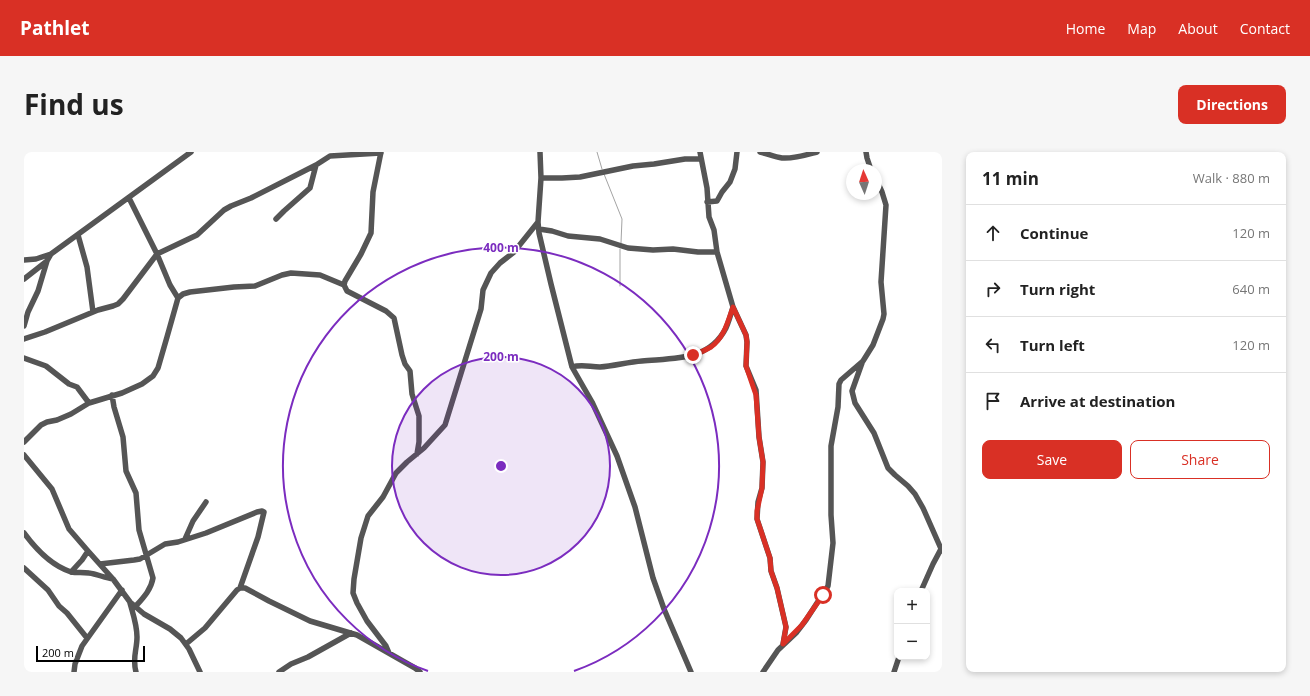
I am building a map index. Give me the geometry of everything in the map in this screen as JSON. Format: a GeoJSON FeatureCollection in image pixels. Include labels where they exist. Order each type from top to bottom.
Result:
{"type":"FeatureCollection","features":[{"type":"Feature","properties":{"kind":"street"},"geometry":{"type":"LineString","coordinates":[[25,262],[51,254],[190,152]]}},
{"type":"Feature","properties":{"kind":"street"},"geometry":{"type":"LineString","coordinates":[[24,339],[93,312],[118,304],[157,254],[197,235],[224,210],[231,206],[251,198],[316,165],[330,156],[381,152],[374,192],[371,232],[344,285]]}},
{"type":"Feature","properties":{"kind":"street"},"geometry":{"type":"LineString","coordinates":[[540,152],[541,178],[538,222],[539,229],[572,367],[600,418],[617,456],[635,507],[650,570],[664,609],[691,672]]}},
{"type":"Feature","properties":{"kind":"street"},"geometry":{"type":"LineString","coordinates":[[700,152],[707,188],[708,212],[714,230],[717,252],[733,307],[746,335],[746,366],[756,395],[759,437],[763,462],[762,488],[757,511],[757,519],[770,558],[771,571],[777,588],[786,627],[783,644]]}},
{"type":"Feature","properties":{"kind":"street"},"geometry":{"type":"LineString","coordinates":[[707,202],[718,201],[722,192],[730,182],[735,169],[737,152]]}},
{"type":"Feature","properties":{"kind":"street"},"geometry":{"type":"LineString","coordinates":[[760,152],[776,157],[788,158],[817,152]]}},
{"type":"Feature","properties":{"kind":"street"},"geometry":{"type":"LineString","coordinates":[[866,152],[869,164]]}},
{"type":"Feature","properties":{"kind":"street"},"geometry":{"type":"LineString","coordinates":[[541,178],[562,178],[598,174],[633,166],[701,159]]}},
{"type":"Feature","properties":{"kind":"street"},"geometry":{"type":"LineString","coordinates":[[276,219],[310,188],[316,165]]}},
{"type":"Feature","properties":{"kind":"street"},"geometry":{"type":"LineString","coordinates":[[882,192],[886,205],[881,282],[884,314],[873,345],[863,361],[852,391],[852,398],[874,433],[888,468],[915,494],[942,549],[932,564],[922,588]]}},
{"type":"Feature","properties":{"kind":"street"},"geometry":{"type":"LineString","coordinates":[[129,198],[157,254],[170,285],[178,298]]}},
{"type":"Feature","properties":{"kind":"street"},"geometry":{"type":"LineString","coordinates":[[389,653],[386,646],[367,621],[353,593],[361,538],[368,516],[383,497],[396,473],[445,425],[481,310],[483,290],[488,279],[500,263],[514,252],[538,222]]}},
{"type":"Feature","properties":{"kind":"street"},"geometry":{"type":"LineString","coordinates":[[539,229],[568,236],[600,239],[628,248],[717,252]]}},
{"type":"Feature","properties":{"kind":"street"},"geometry":{"type":"LineString","coordinates":[[78,235],[87,267],[93,312]]}},
{"type":"Feature","properties":{"kind":"street"},"geometry":{"type":"LineString","coordinates":[[24,326],[29,309],[41,284],[47,261],[51,254]]}},
{"type":"Feature","properties":{"kind":"street"},"geometry":{"type":"LineString","coordinates":[[24,279],[47,261]]}},
{"type":"Feature","properties":{"kind":"street"},"geometry":{"type":"LineString","coordinates":[[24,442],[41,425],[71,414],[89,403],[142,384],[153,376],[158,368],[168,337],[178,298],[183,294],[234,287],[255,286],[282,274],[291,274],[320,276],[344,285],[347,291],[386,311],[394,318],[402,355],[405,364],[410,371],[412,394],[419,416],[419,442],[417,454]]}},
{"type":"Feature","properties":{"kind":"street"},"geometry":{"type":"LineString","coordinates":[[572,367],[579,365],[598,367],[639,361],[688,357],[708,348],[716,341],[727,327],[733,307]]}},
{"type":"Feature","properties":{"kind":"street"},"geometry":{"type":"LineString","coordinates":[[24,358],[46,366],[69,384],[77,387],[89,403]]}},
{"type":"Feature","properties":{"kind":"street"},"geometry":{"type":"LineString","coordinates":[[763,672],[783,644],[796,633],[806,620],[828,586],[833,543],[831,515],[831,446],[838,408],[839,384],[841,380],[863,361]]}},
{"type":"Feature","properties":{"kind":"street"},"geometry":{"type":"LineString","coordinates":[[112,395],[123,437],[126,470],[136,493],[139,530],[153,578],[148,592],[135,607]]}},
{"type":"Feature","properties":{"kind":"street"},"geometry":{"type":"LineString","coordinates":[[24,455],[52,489],[69,529],[113,579],[135,607],[178,635],[186,644],[200,672]]}},
{"type":"Feature","properties":{"kind":"street"},"geometry":{"type":"LineString","coordinates":[[185,540],[192,521],[206,502]]}},
{"type":"Feature","properties":{"kind":"street"},"geometry":{"type":"LineString","coordinates":[[100,564],[134,560],[166,544],[206,533],[257,512],[264,512],[258,537],[240,588],[234,593],[205,628],[186,644]]}},
{"type":"Feature","properties":{"kind":"street"},"geometry":{"type":"LineString","coordinates":[[24,533],[40,553],[71,572],[88,573],[113,579]]}},
{"type":"Feature","properties":{"kind":"street"},"geometry":{"type":"LineString","coordinates":[[71,572],[88,551]]}},
{"type":"Feature","properties":{"kind":"street"},"geometry":{"type":"LineString","coordinates":[[24,568],[48,590],[59,606],[87,638]]}},
{"type":"Feature","properties":{"kind":"street"},"geometry":{"type":"LineString","coordinates":[[240,588],[249,589],[268,601],[310,621],[357,635],[420,672]]}},
{"type":"Feature","properties":{"kind":"street"},"geometry":{"type":"LineString","coordinates":[[74,672],[82,646],[122,590]]}},
{"type":"Feature","properties":{"kind":"street"},"geometry":{"type":"LineString","coordinates":[[130,602],[137,632],[133,658],[136,672]]}},
{"type":"Feature","properties":{"kind":"street"},"geometry":{"type":"LineString","coordinates":[[279,672],[291,664],[308,657],[351,633]]}},
{"type":"Feature","properties":{"kind":"street"},"geometry":{"type":"LineString","coordinates":[[894,672],[898,660]]}},
{"type":"Feature","properties":{"kind":"waterway"},"geometry":{"type":"LineString","coordinates":[[597,152],[602,169]]}},
{"type":"Feature","properties":{"kind":"waterway"},"geometry":{"type":"LineString","coordinates":[[604,174],[622,219],[621,243]]}},
{"type":"Feature","properties":{"kind":"waterway"},"geometry":{"type":"LineString","coordinates":[[620,249],[620,286]]}},
{"type":"Feature","properties":{"kind":"route"},"geometry":{"type":"LineString","coordinates":[[693,355],[708,348],[716,341],[727,327],[733,307],[746,335],[746,366],[755,387],[757,421],[763,462],[762,488],[758,502],[757,519],[770,558],[771,571],[776,583],[786,627],[783,644],[796,633],[823,595]]}}]}
